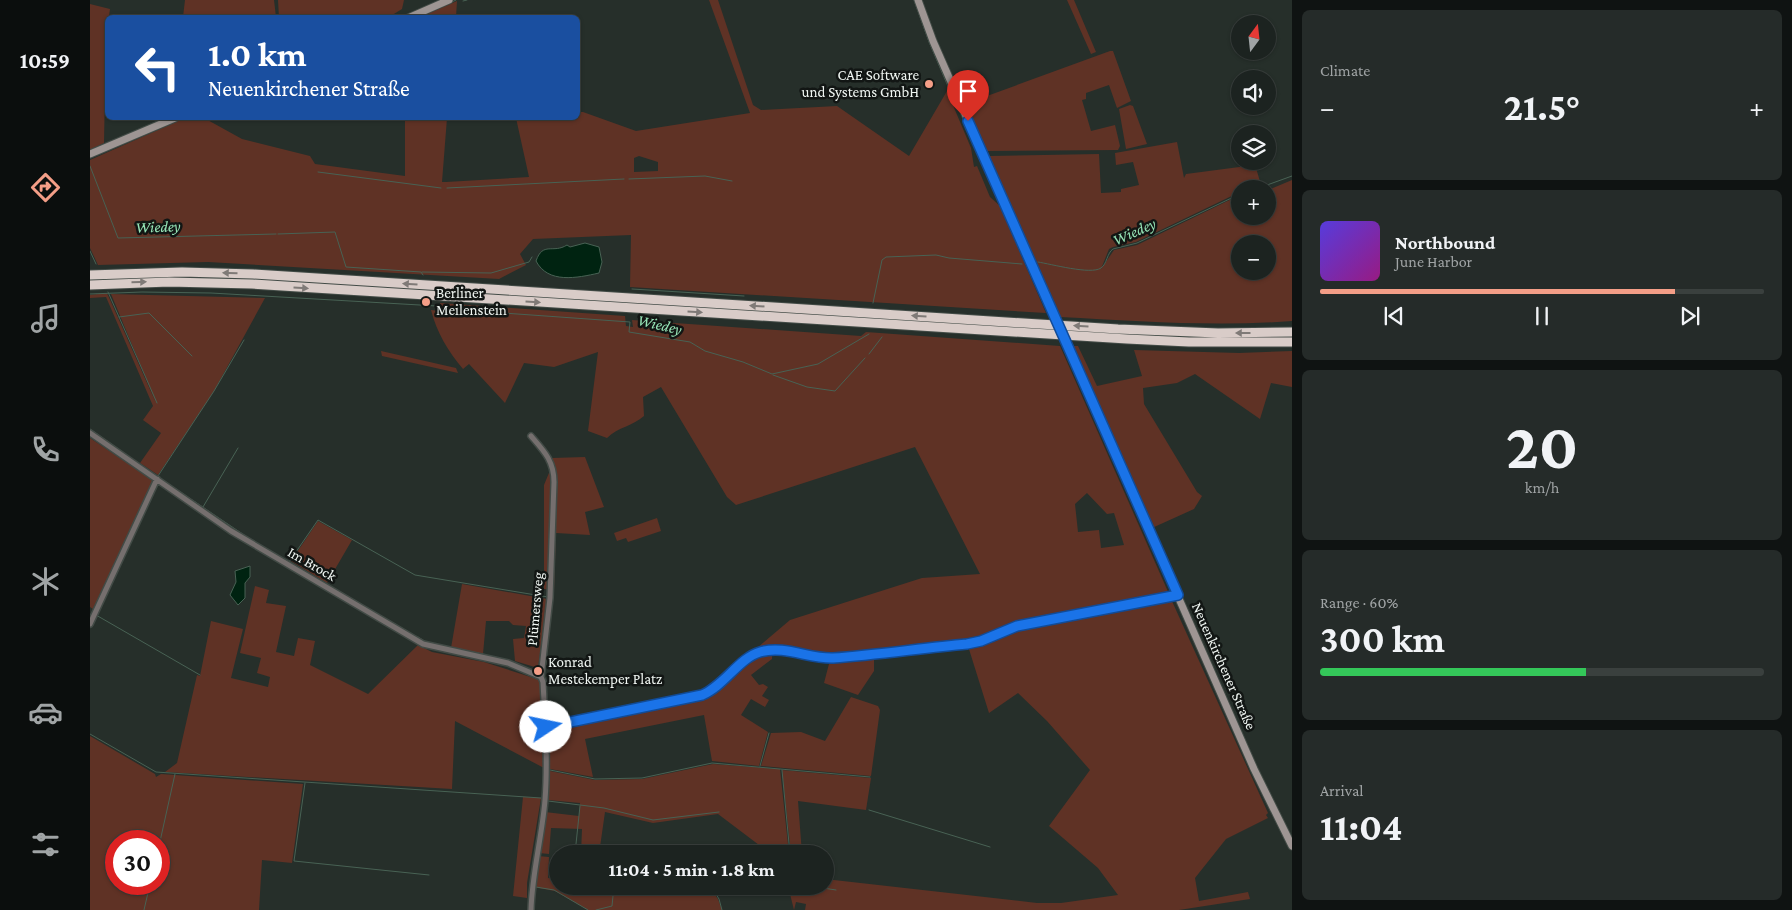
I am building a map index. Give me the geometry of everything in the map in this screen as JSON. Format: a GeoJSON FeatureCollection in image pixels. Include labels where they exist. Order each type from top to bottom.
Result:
{"type":"FeatureCollection","features":[{"type":"Feature","properties":{"kind":"highway"},"geometry":{"type":"LineString","coordinates":[[90,275],[182,272],[254,274],[1188,333],[1292,332]]}},
{"type":"Feature","properties":{"kind":"highway"},"geometry":{"type":"LineString","coordinates":[[90,285],[169,282],[252,284],[1145,340],[1292,342]]}},
{"type":"Feature","properties":{"kind":"main road"},"geometry":{"type":"LineString","coordinates":[[415,15],[449,0]]}},
{"type":"Feature","properties":{"kind":"main road","name":"Neuenkirchener Straße"},"geometry":{"type":"LineString","coordinates":[[918,0],[933,42],[1254,769],[1292,846]]}},
{"type":"Feature","properties":{"kind":"main road"},"geometry":{"type":"LineString","coordinates":[[90,154],[170,120]]}},
{"type":"Feature","properties":{"kind":"street","name":"Im Brock"},"geometry":{"type":"LineString","coordinates":[[90,433],[236,535],[423,644],[434,648],[508,663],[541,677]]}},
{"type":"Feature","properties":{"kind":"street","name":"Plümersweg"},"geometry":{"type":"LineString","coordinates":[[531,436],[548,454],[554,473],[550,598],[541,677],[546,727],[545,798],[532,884],[531,910]]}},
{"type":"Feature","properties":{"kind":"street"},"geometry":{"type":"LineString","coordinates":[[90,624],[157,479]]}},
{"type":"Feature","properties":{"kind":"street"},"geometry":{"type":"LineString","coordinates":[[546,727],[702,695],[717,687],[752,656],[766,651],[796,651],[831,658],[967,644],[981,641],[1017,626],[1178,595]]}},
{"type":"Feature","properties":{"kind":"shaded area"},"geometry":{"type":"Polygon","coordinates":[[[185,0],[274,0],[276,15],[183,15],[185,0]]]}},
{"type":"Feature","properties":{"kind":"shaded area"},"geometry":{"type":"Polygon","coordinates":[[[278,0],[404,0],[402,9],[392,15],[279,15],[278,0]]]}},
{"type":"Feature","properties":{"kind":"shaded area"},"geometry":{"type":"Polygon","coordinates":[[[709,0],[718,0],[753,105],[761,110],[837,106],[909,156],[947,91],[971,148],[974,167],[977,166],[990,197],[1000,206],[1046,313],[630,287],[631,235],[533,239],[520,254],[526,265],[499,279],[208,262],[98,265],[90,248],[90,160],[180,120],[208,120],[242,139],[310,156],[315,164],[405,176],[405,120],[447,120],[442,182],[529,177],[516,120],[580,120],[580,112],[583,112],[636,131],[750,113],[709,0]],[[639,156],[634,158],[634,172],[658,171],[658,162],[639,156]]]}},
{"type":"Feature","properties":{"kind":"shaded area"},"geometry":{"type":"Polygon","coordinates":[[[1067,0],[1074,0],[1096,52],[1091,54],[1067,0]]]}},
{"type":"Feature","properties":{"kind":"shaded area"},"geometry":{"type":"Polygon","coordinates":[[[457,1],[456,15],[425,15],[457,1]]]}},
{"type":"Feature","properties":{"kind":"shaded area"},"geometry":{"type":"Polygon","coordinates":[[[90,4],[110,9],[109,15],[105,15],[104,143],[90,150],[90,4]]]}},
{"type":"Feature","properties":{"kind":"shaded area"},"geometry":{"type":"Polygon","coordinates":[[[1113,51],[1131,101],[1117,108],[1109,85],[1086,93],[1086,99],[1082,100],[1091,131],[1115,125],[1120,146],[1118,150],[985,151],[965,104],[1113,51]]]}},
{"type":"Feature","properties":{"kind":"shaded area"},"geometry":{"type":"Polygon","coordinates":[[[1130,105],[1133,106],[1147,144],[1126,149],[1119,109],[1130,105]]]}},
{"type":"Feature","properties":{"kind":"shaded area"},"geometry":{"type":"Polygon","coordinates":[[[1177,142],[1184,178],[1186,174],[1231,168],[1231,170],[1257,170],[1260,180],[1231,180],[1231,196],[1136,242],[1109,249],[1101,269],[1114,250],[1137,245],[1231,199],[1231,225],[1276,225],[1276,187],[1292,180],[1292,321],[1263,323],[1147,322],[1060,317],[988,158],[990,156],[1099,154],[1101,193],[1121,192],[1121,189],[1139,185],[1133,162],[1116,165],[1115,153],[1177,142]]]}},
{"type":"Feature","properties":{"kind":"shaded area"},"geometry":{"type":"Polygon","coordinates":[[[585,243],[599,247],[602,262],[599,273],[573,277],[555,276],[541,268],[536,261],[542,251],[585,243]]]}},
{"type":"Feature","properties":{"kind":"shaded area"},"geometry":{"type":"Polygon","coordinates":[[[107,293],[156,403],[111,294],[265,298],[214,391],[158,475],[140,463],[161,433],[143,420],[153,406],[106,297],[90,298],[90,295],[107,293]]]}},
{"type":"Feature","properties":{"kind":"shaded area"},"geometry":{"type":"Polygon","coordinates":[[[440,303],[625,316],[626,326],[633,327],[632,320],[861,336],[866,332],[1060,346],[1169,594],[1015,624],[980,639],[966,642],[828,657],[796,649],[757,648],[790,620],[922,578],[980,574],[915,447],[736,505],[727,497],[661,387],[643,397],[644,416],[607,438],[588,431],[598,352],[554,367],[524,363],[505,403],[469,364],[463,369],[453,355],[440,334],[431,310],[440,311],[440,303]],[[1087,493],[1075,504],[1078,532],[1099,530],[1101,548],[1124,545],[1114,513],[1107,514],[1087,493]]]}},
{"type":"Feature","properties":{"kind":"shaded area"},"geometry":{"type":"Polygon","coordinates":[[[1072,346],[1078,346],[1097,386],[1142,376],[1134,350],[1239,353],[1292,351],[1292,387],[1271,383],[1260,419],[1195,374],[1177,383],[1143,388],[1144,404],[1197,492],[1202,496],[1194,509],[1152,528],[1072,346]]]}},
{"type":"Feature","properties":{"kind":"shaded area"},"geometry":{"type":"Polygon","coordinates":[[[381,351],[456,368],[458,373],[382,356],[381,351]]]}},
{"type":"Feature","properties":{"kind":"shaded area"},"geometry":{"type":"Polygon","coordinates":[[[90,438],[153,480],[93,609],[90,607],[90,438]]]}},
{"type":"Feature","properties":{"kind":"shaded area"},"geometry":{"type":"Polygon","coordinates":[[[585,457],[604,507],[585,512],[590,535],[556,533],[554,590],[544,589],[544,485],[551,468],[554,467],[552,458],[585,457]]]}},
{"type":"Feature","properties":{"kind":"shaded area"},"geometry":{"type":"Polygon","coordinates":[[[657,518],[661,531],[628,542],[626,538],[617,541],[614,533],[657,518]]]}},
{"type":"Feature","properties":{"kind":"shaded area"},"geometry":{"type":"Polygon","coordinates":[[[318,521],[352,540],[327,583],[291,561],[318,521]]]}},
{"type":"Feature","properties":{"kind":"shaded area"},"geometry":{"type":"Polygon","coordinates":[[[250,566],[250,577],[245,583],[245,598],[238,605],[230,595],[236,582],[235,571],[250,566]]]}},
{"type":"Feature","properties":{"kind":"shaded area"},"geometry":{"type":"Polygon","coordinates":[[[462,584],[547,599],[538,668],[515,661],[513,639],[524,638],[526,626],[513,625],[509,621],[486,621],[483,654],[451,648],[462,584]]]}},
{"type":"Feature","properties":{"kind":"shaded area"},"geometry":{"type":"Polygon","coordinates":[[[255,586],[269,590],[266,603],[286,606],[276,652],[294,656],[298,638],[315,641],[310,665],[368,694],[418,645],[432,652],[484,662],[542,682],[544,768],[455,721],[452,789],[165,772],[177,763],[197,675],[200,676],[211,621],[243,629],[231,678],[268,687],[270,677],[257,673],[261,658],[240,653],[255,586]]]}},
{"type":"Feature","properties":{"kind":"shaded area"},"geometry":{"type":"Polygon","coordinates":[[[1171,599],[1268,813],[1266,815],[1268,818],[1226,839],[1195,878],[1199,901],[1248,892],[1250,899],[1179,910],[805,910],[806,904],[796,902],[794,910],[790,895],[834,895],[834,880],[1037,903],[1061,903],[1118,895],[1098,868],[1049,826],[1090,770],[1047,721],[1018,693],[989,713],[968,646],[1017,628],[1171,599]]]}},
{"type":"Feature","properties":{"kind":"shaded area"},"geometry":{"type":"Polygon","coordinates":[[[772,653],[772,659],[751,675],[759,685],[763,684],[768,687],[762,696],[769,700],[765,707],[751,699],[741,715],[768,732],[759,766],[712,761],[704,715],[585,739],[593,777],[550,769],[548,732],[551,729],[703,697],[720,686],[752,658],[772,653]]]}},
{"type":"Feature","properties":{"kind":"shaded area"},"geometry":{"type":"Polygon","coordinates":[[[874,656],[874,671],[858,695],[824,683],[830,660],[874,656]]]}},
{"type":"Feature","properties":{"kind":"shaded area"},"geometry":{"type":"Polygon","coordinates":[[[851,697],[878,706],[880,710],[871,776],[761,766],[771,733],[801,732],[825,741],[851,697]]]}},
{"type":"Feature","properties":{"kind":"shaded area"},"geometry":{"type":"Polygon","coordinates":[[[90,736],[155,774],[156,777],[161,774],[303,784],[292,863],[262,860],[259,910],[90,910],[90,736]]]}},
{"type":"Feature","properties":{"kind":"shaded area"},"geometry":{"type":"Polygon","coordinates":[[[713,764],[780,769],[788,845],[759,845],[718,814],[653,823],[605,812],[600,845],[581,845],[582,829],[551,828],[549,854],[539,853],[545,812],[579,816],[580,803],[548,800],[550,771],[595,780],[642,779],[713,764]]]}},
{"type":"Feature","properties":{"kind":"shaded area"},"geometry":{"type":"Polygon","coordinates":[[[782,770],[871,778],[866,810],[798,801],[801,845],[790,845],[782,770]]]}},
{"type":"Feature","properties":{"kind":"shaded area"},"geometry":{"type":"Polygon","coordinates":[[[523,797],[541,798],[527,883],[527,898],[513,896],[523,797]]]}},
{"type":"Feature","properties":{"kind":"shaded area"},"geometry":{"type":"Polygon","coordinates":[[[538,856],[549,857],[549,890],[533,887],[538,856]]]}},
{"type":"Feature","properties":{"kind":"shaded area"},"geometry":{"type":"Polygon","coordinates":[[[562,895],[715,895],[722,910],[588,910],[562,895]]]}},
{"type":"Feature","properties":{"kind":"waterway"},"geometry":{"type":"LineString","coordinates":[[452,2],[456,0]]}},
{"type":"Feature","properties":{"kind":"waterway"},"geometry":{"type":"LineString","coordinates":[[463,1],[467,0]]}},
{"type":"Feature","properties":{"kind":"waterway"},"geometry":{"type":"LineString","coordinates":[[914,0],[929,42],[956,105]]}},
{"type":"Feature","properties":{"kind":"waterway"},"geometry":{"type":"LineString","coordinates":[[154,123],[162,120]]}},
{"type":"Feature","properties":{"kind":"waterway"},"geometry":{"type":"LineString","coordinates":[[90,158],[103,152]]}},
{"type":"Feature","properties":{"kind":"waterway","name":"Wiedey"},"geometry":{"type":"LineString","coordinates":[[90,166],[118,238],[276,234]]}},
{"type":"Feature","properties":{"kind":"waterway"},"geometry":{"type":"LineString","coordinates":[[318,172],[441,188]]}},
{"type":"Feature","properties":{"kind":"waterway"},"geometry":{"type":"LineString","coordinates":[[629,179],[705,176],[732,181]]}},
{"type":"Feature","properties":{"kind":"waterway","name":"Wiedey"},"geometry":{"type":"LineString","coordinates":[[1276,182],[1292,176]]}},
{"type":"Feature","properties":{"kind":"waterway"},"geometry":{"type":"LineString","coordinates":[[447,188],[624,179]]}},
{"type":"Feature","properties":{"kind":"waterway","name":"Wiedey"},"geometry":{"type":"LineString","coordinates":[[1038,262],[1080,270],[1096,270],[1105,264],[1109,253],[1113,249],[1137,243],[1231,198]]}},
{"type":"Feature","properties":{"kind":"waterway","name":"Wiedey"},"geometry":{"type":"LineString","coordinates":[[278,234],[335,232],[346,267],[421,272],[423,275]]}},
{"type":"Feature","properties":{"kind":"waterway"},"geometry":{"type":"LineString","coordinates":[[90,251],[96,264]]}},
{"type":"Feature","properties":{"kind":"waterway","name":"Wiedey"},"geometry":{"type":"LineString","coordinates":[[873,303],[882,260],[886,257],[936,255],[949,258],[1022,264]]}},
{"type":"Feature","properties":{"kind":"waterway"},"geometry":{"type":"LineString","coordinates":[[422,272],[491,273],[529,262],[532,257]]}},
{"type":"Feature","properties":{"kind":"waterway"},"geometry":{"type":"LineString","coordinates":[[632,289],[744,296]]}},
{"type":"Feature","properties":{"kind":"waterway"},"geometry":{"type":"LineString","coordinates":[[108,292],[157,403]]}},
{"type":"Feature","properties":{"kind":"waterway"},"geometry":{"type":"LineString","coordinates":[[90,294],[142,292],[211,293],[437,306]]}},
{"type":"Feature","properties":{"kind":"waterway","name":"Wiedey"},"geometry":{"type":"LineString","coordinates":[[439,305],[440,307],[461,310],[630,322],[629,332],[690,342],[705,351],[743,362],[772,374],[818,364],[869,334]]}},
{"type":"Feature","properties":{"kind":"waterway"},"geometry":{"type":"LineString","coordinates":[[119,317],[149,313],[192,356]]}},
{"type":"Feature","properties":{"kind":"waterway"},"geometry":{"type":"LineString","coordinates":[[869,354],[882,337]]}},
{"type":"Feature","properties":{"kind":"waterway"},"geometry":{"type":"LineString","coordinates":[[158,476],[214,391],[244,340]]}},
{"type":"Feature","properties":{"kind":"waterway"},"geometry":{"type":"LineString","coordinates":[[773,375],[807,387],[835,391],[865,358]]}},
{"type":"Feature","properties":{"kind":"waterway"},"geometry":{"type":"LineString","coordinates":[[90,429],[120,450]]}},
{"type":"Feature","properties":{"kind":"waterway"},"geometry":{"type":"LineString","coordinates":[[203,507],[238,448]]}},
{"type":"Feature","properties":{"kind":"waterway"},"geometry":{"type":"LineString","coordinates":[[142,466],[253,541]]}},
{"type":"Feature","properties":{"kind":"waterway"},"geometry":{"type":"LineString","coordinates":[[289,562],[318,520],[415,575],[548,597]]}},
{"type":"Feature","properties":{"kind":"waterway"},"geometry":{"type":"LineString","coordinates":[[289,562],[407,631]]}},
{"type":"Feature","properties":{"kind":"waterway"},"geometry":{"type":"LineString","coordinates":[[96,615],[200,675]]}},
{"type":"Feature","properties":{"kind":"waterway"},"geometry":{"type":"LineString","coordinates":[[418,637],[426,642]]}},
{"type":"Feature","properties":{"kind":"waterway"},"geometry":{"type":"LineString","coordinates":[[467,651],[483,654]]}},
{"type":"Feature","properties":{"kind":"waterway"},"geometry":{"type":"LineString","coordinates":[[760,766],[769,733]]}},
{"type":"Feature","properties":{"kind":"waterway"},"geometry":{"type":"LineString","coordinates":[[90,734],[156,772],[541,798]]}},
{"type":"Feature","properties":{"kind":"waterway"},"geometry":{"type":"LineString","coordinates":[[550,770],[595,779],[642,778],[712,763],[870,777]]}},
{"type":"Feature","properties":{"kind":"waterway"},"geometry":{"type":"LineString","coordinates":[[782,770],[789,845]]}},
{"type":"Feature","properties":{"kind":"waterway"},"geometry":{"type":"LineString","coordinates":[[163,830],[175,774]]}},
{"type":"Feature","properties":{"kind":"waterway"},"geometry":{"type":"LineString","coordinates":[[305,783],[294,861],[429,875]]}},
{"type":"Feature","properties":{"kind":"waterway"},"geometry":{"type":"LineString","coordinates":[[548,801],[604,808],[653,820],[719,812]]}},
{"type":"Feature","properties":{"kind":"waterway"},"geometry":{"type":"LineString","coordinates":[[576,844],[580,806]]}},
{"type":"Feature","properties":{"kind":"waterway"},"geometry":{"type":"LineString","coordinates":[[869,810],[990,847]]}},
{"type":"Feature","properties":{"kind":"waterway"},"geometry":{"type":"LineString","coordinates":[[536,887],[554,890],[588,910]]}},
{"type":"Feature","properties":{"kind":"waterway"},"geometry":{"type":"LineString","coordinates":[[144,910],[147,895]]}},
{"type":"Feature","properties":{"kind":"waterway"},"geometry":{"type":"LineString","coordinates":[[596,910],[612,906],[613,895]]}},
{"type":"Feature","properties":{"kind":"waterway"},"geometry":{"type":"LineString","coordinates":[[717,895],[722,910]]}},
{"type":"Feature","properties":{"kind":"place","name":"CAE Software und Systems GmbH"},"geometry":{"type":"Point","coordinates":[929,84]}},
{"type":"Feature","properties":{"kind":"place","name":"Berliner Meilenstein"},"geometry":{"type":"Point","coordinates":[426,302]}},
{"type":"Feature","properties":{"kind":"place","name":"Konrad Mestekemper Platz"},"geometry":{"type":"Point","coordinates":[538,671]}},
{"type":"Feature","properties":{"kind":"route"},"geometry":{"type":"LineString","coordinates":[[546,727],[702,695],[717,687],[752,656],[766,651],[796,651],[831,658],[967,644],[981,641],[1017,626],[1178,595],[968,121]]}}]}
